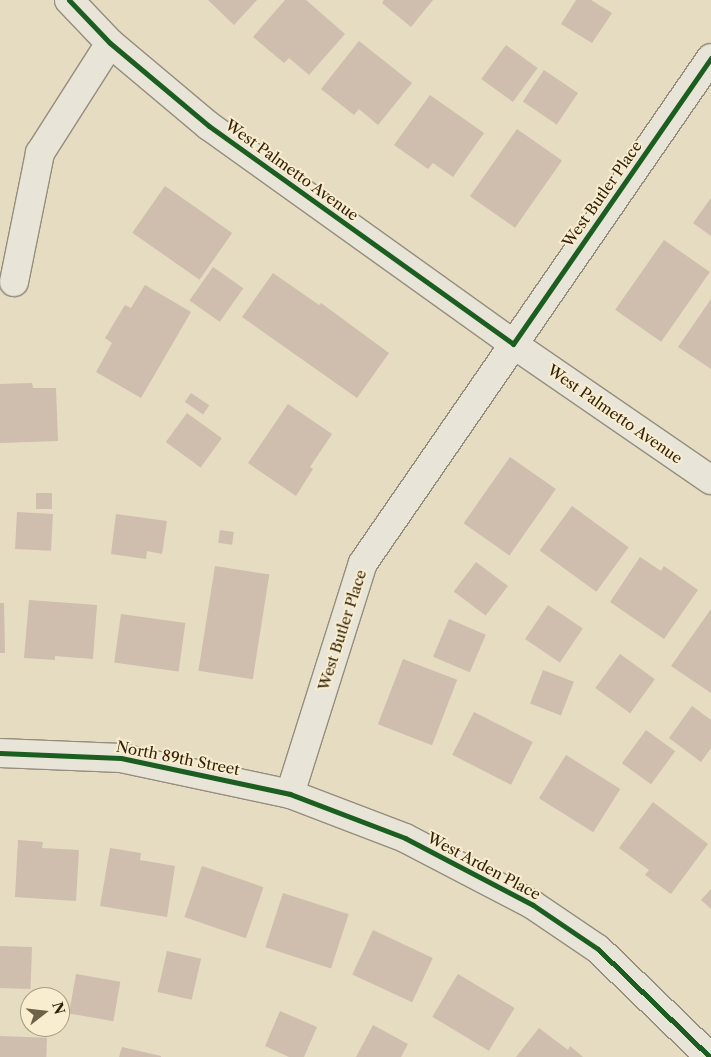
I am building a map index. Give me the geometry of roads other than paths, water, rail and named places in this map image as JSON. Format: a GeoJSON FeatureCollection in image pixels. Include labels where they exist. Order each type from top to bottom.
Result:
{"type":"FeatureCollection","features":[{"type":"Feature","properties":{"kind":"street","name":"West Palmetto Avenue"},"geometry":{"type":"LineString","coordinates":[[69,0],[110,43],[209,126],[513,344],[711,480]]}},
{"type":"Feature","properties":{"kind":"street"},"geometry":{"type":"LineString","coordinates":[[14,282],[40,153],[110,43]]}},
{"type":"Feature","properties":{"kind":"street","name":"West Butler Place"},"geometry":{"type":"LineString","coordinates":[[290,794],[364,563],[711,58]]}},
{"type":"Feature","properties":{"kind":"street","name":"North 89th Street"},"geometry":{"type":"LineString","coordinates":[[0,753],[121,758],[290,794]]}},
{"type":"Feature","properties":{"kind":"street","name":"West Arden Place"},"geometry":{"type":"LineString","coordinates":[[290,794],[405,838],[533,904],[598,949],[710,1057]]}}]}
